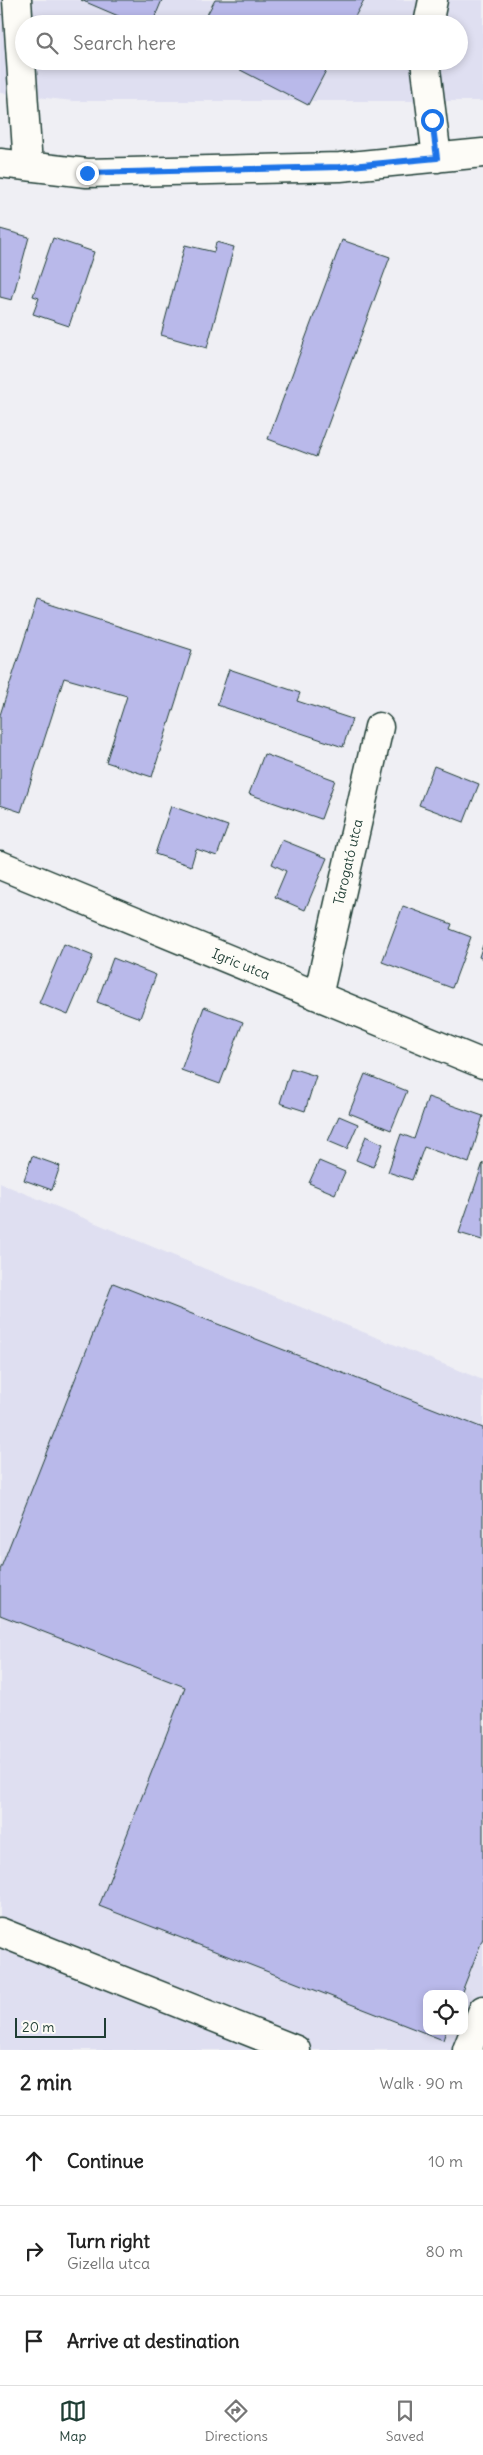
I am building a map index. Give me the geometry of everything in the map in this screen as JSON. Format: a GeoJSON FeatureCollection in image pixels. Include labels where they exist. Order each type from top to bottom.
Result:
{"type":"FeatureCollection","features":[{"type":"Feature","properties":{"kind":"street"},"geometry":{"type":"LineString","coordinates":[[430,15],[433,0]]}},
{"type":"Feature","properties":{"kind":"street"},"geometry":{"type":"LineString","coordinates":[[12,16],[15,44]]}},
{"type":"Feature","properties":{"kind":"street"},"geometry":{"type":"LineString","coordinates":[[18,70],[28,166]]}},
{"type":"Feature","properties":{"kind":"street"},"geometry":{"type":"LineString","coordinates":[[426,70],[437,158]]}},
{"type":"Feature","properties":{"kind":"street"},"geometry":{"type":"LineString","coordinates":[[0,163],[87,173],[107,173],[340,167],[483,153]]}},
{"type":"Feature","properties":{"kind":"street","name":"Tárogató utca"},"geometry":{"type":"LineString","coordinates":[[318,996],[379,728]]}},
{"type":"Feature","properties":{"kind":"street","name":"Igric utca"},"geometry":{"type":"LineString","coordinates":[[0,865],[483,1064]]}},
{"type":"Feature","properties":{"kind":"street"},"geometry":{"type":"LineString","coordinates":[[0,1932],[296,2050]]}},
{"type":"Feature","properties":{"kind":"street"},"geometry":{"type":"LineString","coordinates":[[467,2050],[483,2010]]}},
{"type":"Feature","properties":{"kind":"shaded area"},"geometry":{"type":"Polygon","coordinates":[[[0,0],[483,0],[483,101],[73,101],[0,93],[0,0]]]}},
{"type":"Feature","properties":{"kind":"shaded area"},"geometry":{"type":"Polygon","coordinates":[[[0,1183],[208,1270],[483,1380],[483,2050],[0,2050],[0,1183]]]}},
{"type":"Feature","properties":{"kind":"building"},"geometry":{"type":"Polygon","coordinates":[[[81,0],[162,0],[156,15],[116,15],[81,0]]]}},
{"type":"Feature","properties":{"kind":"building"},"geometry":{"type":"Polygon","coordinates":[[[215,0],[364,0],[356,15],[207,15],[215,0]]]}},
{"type":"Feature","properties":{"kind":"building"},"geometry":{"type":"Polygon","coordinates":[[[240,70],[326,70],[308,105],[240,70]]]}},
{"type":"Feature","properties":{"kind":"building"},"geometry":{"type":"Polygon","coordinates":[[[0,229],[29,237],[12,300],[0,297],[0,229]]]}},
{"type":"Feature","properties":{"kind":"building"},"geometry":{"type":"Polygon","coordinates":[[[53,238],[94,252],[69,326],[33,314],[39,298],[33,296],[53,238]]]}},
{"type":"Feature","properties":{"kind":"building"},"geometry":{"type":"Polygon","coordinates":[[[342,240],[390,257],[316,457],[268,439],[342,240]]]}},
{"type":"Feature","properties":{"kind":"building"},"geometry":{"type":"Polygon","coordinates":[[[216,242],[234,247],[207,348],[161,335],[185,245],[214,252],[216,242]]]}},
{"type":"Feature","properties":{"kind":"building"},"geometry":{"type":"Polygon","coordinates":[[[37,600],[192,650],[152,777],[106,762],[127,696],[64,678],[21,812],[0,805],[0,715],[37,600]]]}},
{"type":"Feature","properties":{"kind":"building"},"geometry":{"type":"Polygon","coordinates":[[[229,669],[300,693],[297,701],[352,719],[343,747],[217,705],[229,669]]]}},
{"type":"Feature","properties":{"kind":"building"},"geometry":{"type":"Polygon","coordinates":[[[264,754],[335,780],[321,819],[249,794],[264,754]]]}},
{"type":"Feature","properties":{"kind":"building"},"geometry":{"type":"Polygon","coordinates":[[[434,766],[479,784],[464,822],[419,805],[434,766]]]}},
{"type":"Feature","properties":{"kind":"building"},"geometry":{"type":"Polygon","coordinates":[[[171,806],[228,826],[217,856],[196,849],[191,866],[155,854],[171,806]]]}},
{"type":"Feature","properties":{"kind":"building"},"geometry":{"type":"Polygon","coordinates":[[[282,840],[327,858],[305,910],[275,897],[286,871],[272,864],[282,840]]]}},
{"type":"Feature","properties":{"kind":"building"},"geometry":{"type":"Polygon","coordinates":[[[403,906],[452,924],[450,929],[471,937],[452,988],[382,962],[403,906]]]}},
{"type":"Feature","properties":{"kind":"building"},"geometry":{"type":"Polygon","coordinates":[[[64,944],[93,956],[68,1015],[39,1003],[64,944]]]}},
{"type":"Feature","properties":{"kind":"building"},"geometry":{"type":"Polygon","coordinates":[[[483,945],[483,959],[479,957],[483,945]]]}},
{"type":"Feature","properties":{"kind":"building"},"geometry":{"type":"Polygon","coordinates":[[[113,958],[156,975],[140,1018],[97,1002],[113,958]]]}},
{"type":"Feature","properties":{"kind":"building"},"geometry":{"type":"Polygon","coordinates":[[[204,1007],[243,1022],[220,1084],[181,1070],[204,1007]]]}},
{"type":"Feature","properties":{"kind":"building"},"geometry":{"type":"Polygon","coordinates":[[[291,1068],[316,1076],[305,1111],[280,1103],[291,1068]]]}},
{"type":"Feature","properties":{"kind":"building"},"geometry":{"type":"Polygon","coordinates":[[[365,1074],[407,1091],[391,1130],[349,1113],[365,1074]]]}},
{"type":"Feature","properties":{"kind":"building"},"geometry":{"type":"Polygon","coordinates":[[[428,1097],[483,1116],[469,1163],[424,1147],[412,1180],[388,1172],[401,1134],[414,1139],[428,1097]]]}},
{"type":"Feature","properties":{"kind":"building"},"geometry":{"type":"Polygon","coordinates":[[[339,1116],[358,1124],[347,1149],[328,1141],[339,1116]]]}},
{"type":"Feature","properties":{"kind":"building"},"geometry":{"type":"Polygon","coordinates":[[[366,1136],[383,1144],[373,1167],[356,1160],[366,1136]]]}},
{"type":"Feature","properties":{"kind":"building"},"geometry":{"type":"Polygon","coordinates":[[[32,1156],[60,1166],[52,1190],[24,1180],[32,1156]]]}},
{"type":"Feature","properties":{"kind":"building"},"geometry":{"type":"Polygon","coordinates":[[[319,1161],[345,1172],[335,1194],[309,1183],[319,1161]]]}},
{"type":"Feature","properties":{"kind":"building"},"geometry":{"type":"Polygon","coordinates":[[[483,1163],[483,1238],[482,1240],[459,1233],[483,1163]]]}},
{"type":"Feature","properties":{"kind":"building"},"geometry":{"type":"Polygon","coordinates":[[[113,1283],[483,1428],[483,1938],[463,1990],[423,1990],[423,2032],[99,1906],[185,1687],[0,1615],[0,1570],[113,1283]]]}},
{"type":"Feature","properties":{"kind":"building"},"geometry":{"type":"Polygon","coordinates":[[[430,2035],[445,2035],[443,2040],[430,2035]]]}},
{"type":"Feature","properties":{"kind":"route"},"geometry":{"type":"LineString","coordinates":[[87,173],[340,167],[437,158],[432,120]]}}]}
